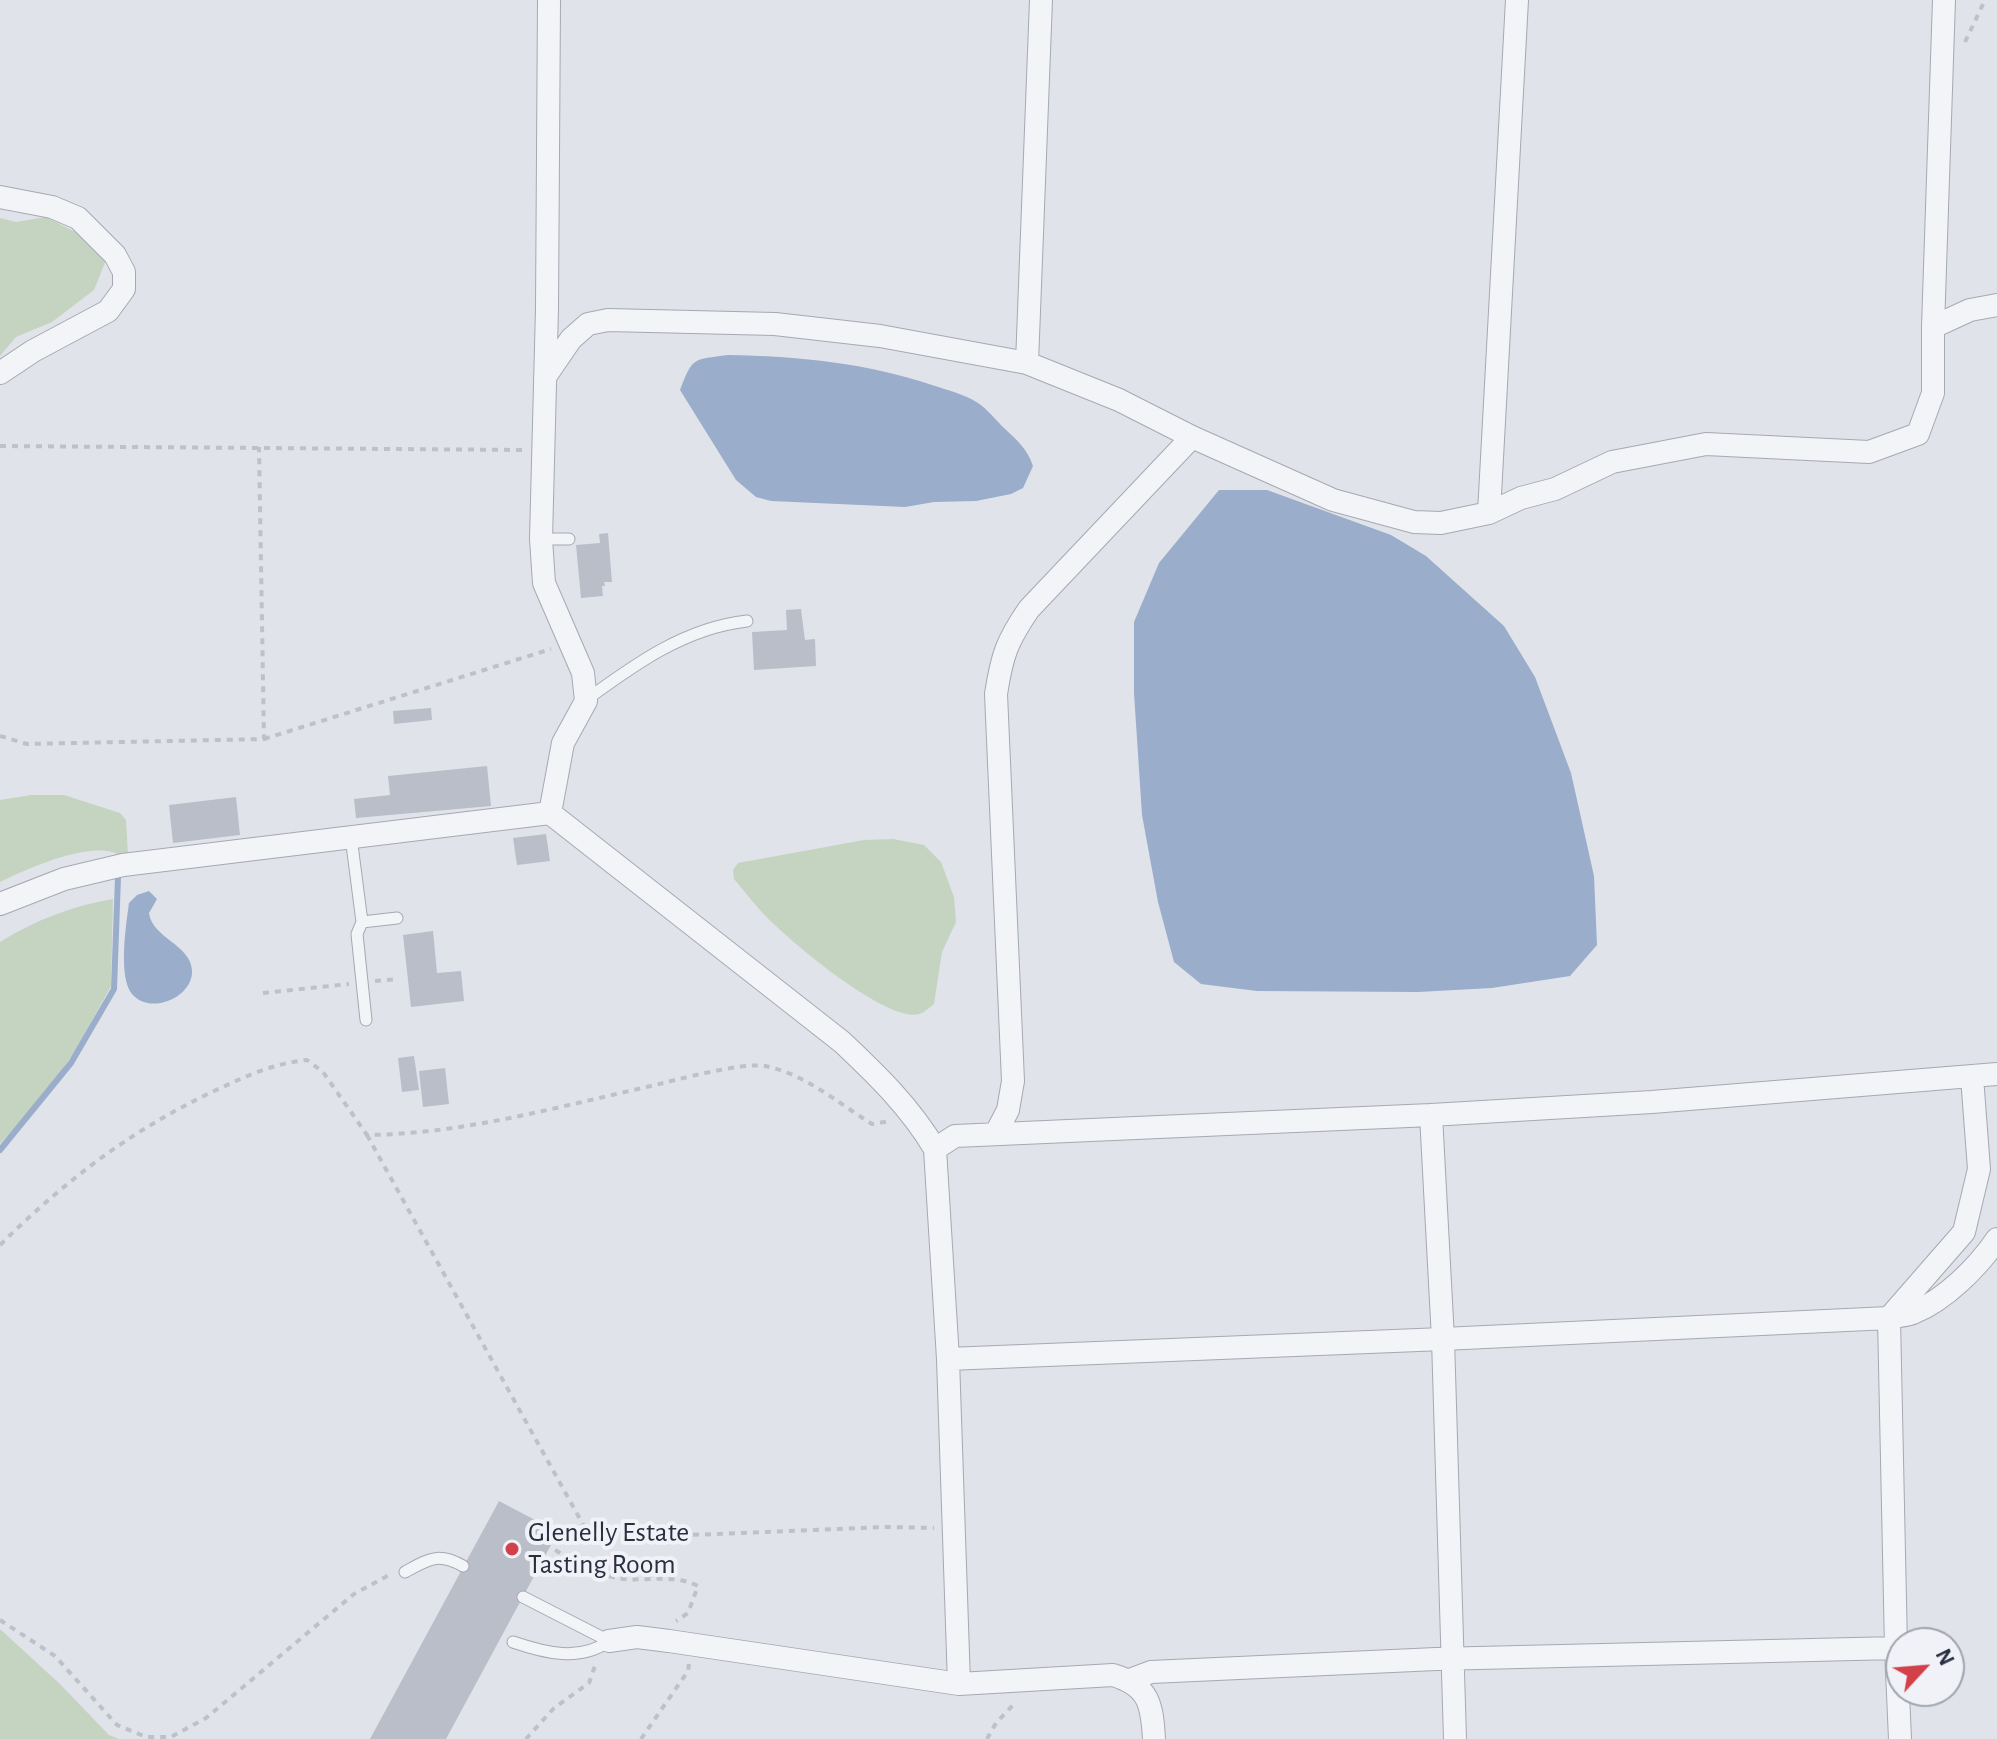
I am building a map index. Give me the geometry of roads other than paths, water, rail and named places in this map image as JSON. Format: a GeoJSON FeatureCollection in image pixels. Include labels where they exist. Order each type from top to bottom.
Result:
{"type":"FeatureCollection","features":[{"type":"Feature","properties":{"kind":"street"},"geometry":{"type":"LineString","coordinates":[[549,0],[547,308],[541,539],[544,583],[583,673],[586,701],[563,743],[550,813]]}},
{"type":"Feature","properties":{"kind":"street"},"geometry":{"type":"LineString","coordinates":[[1027,363],[1041,0]]}},
{"type":"Feature","properties":{"kind":"street"},"geometry":{"type":"LineString","coordinates":[[1489,513],[1517,0]]}},
{"type":"Feature","properties":{"kind":"street"},"geometry":{"type":"LineString","coordinates":[[545,378],[571,339],[588,324],[608,320],[775,324],[880,336],[1027,363],[1119,400],[1192,437],[1333,500],[1414,522],[1441,523],[1489,513],[1521,498],[1555,489],[1612,462],[1706,444],[1869,452],[1918,434],[1933,393],[1944,0]]}},
{"type":"Feature","properties":{"kind":"street"},"geometry":{"type":"LineString","coordinates":[[0,197],[52,207],[78,218],[115,255],[124,272],[124,289],[108,311],[33,351],[0,373]]}},
{"type":"Feature","properties":{"kind":"street"},"geometry":{"type":"LineString","coordinates":[[1933,327],[1970,310],[1997,305]]}},
{"type":"Feature","properties":{"kind":"street"},"geometry":{"type":"LineString","coordinates":[[547,308],[588,324]]}},
{"type":"Feature","properties":{"kind":"street"},"geometry":{"type":"LineString","coordinates":[[996,1133],[1008,1110],[1013,1081],[996,694],[1001,662],[1009,638],[1029,609],[1192,437]]}},
{"type":"Feature","properties":{"kind":"street"},"geometry":{"type":"LineString","coordinates":[[0,904],[64,879],[123,865],[550,813],[842,1042],[917,1118],[935,1149],[948,1359],[959,1684]]}},
{"type":"Feature","properties":{"kind":"street"},"geometry":{"type":"LineString","coordinates":[[935,1149],[955,1136],[996,1133],[1431,1115],[1652,1102],[1997,1074]]}},
{"type":"Feature","properties":{"kind":"street"},"geometry":{"type":"LineString","coordinates":[[1896,1627],[1889,1318],[1964,1232],[1979,1169],[1972,1077]]}},
{"type":"Feature","properties":{"kind":"street"},"geometry":{"type":"LineString","coordinates":[[1431,1115],[1443,1339],[1455,1739]]}},
{"type":"Feature","properties":{"kind":"street"},"geometry":{"type":"LineString","coordinates":[[948,1359],[1889,1318],[1911,1314],[1937,1300],[1963,1277],[1997,1239]]}},
{"type":"Feature","properties":{"kind":"street"},"geometry":{"type":"LineString","coordinates":[[603,1646],[637,1637],[959,1684],[1113,1675],[1130,1680],[1144,1693],[1152,1709],[1154,1739]]}},
{"type":"Feature","properties":{"kind":"street"},"geometry":{"type":"LineString","coordinates":[[1130,1680],[1151,1672],[1452,1659],[1885,1648]]}},
{"type":"Feature","properties":{"kind":"street"},"geometry":{"type":"LineString","coordinates":[[1899,1707],[1900,1739]]}},
{"type":"Feature","properties":{"kind":"lane"},"geometry":{"type":"LineString","coordinates":[[541,539],[569,539]]}},
{"type":"Feature","properties":{"kind":"lane"},"geometry":{"type":"LineString","coordinates":[[586,701],[622,673],[680,639],[719,624],[747,621]]}},
{"type":"Feature","properties":{"kind":"lane"},"geometry":{"type":"LineString","coordinates":[[351,837],[362,922],[357,934],[366,1020]]}},
{"type":"Feature","properties":{"kind":"lane"},"geometry":{"type":"LineString","coordinates":[[362,922],[397,918]]}},
{"type":"Feature","properties":{"kind":"lane"},"geometry":{"type":"LineString","coordinates":[[405,1572],[431,1558],[450,1559],[463,1566]]}},
{"type":"Feature","properties":{"kind":"lane"},"geometry":{"type":"LineString","coordinates":[[523,1597],[603,1646]]}},
{"type":"Feature","properties":{"kind":"lane"},"geometry":{"type":"LineString","coordinates":[[513,1642],[542,1652],[570,1654],[603,1646]]}},
{"type":"Feature","properties":{"kind":"water"},"geometry":{"type":"Polygon","coordinates":[[[728,355],[806,359],[857,366],[955,392],[988,411],[1022,446],[1033,466],[1023,488],[1011,494],[976,501],[934,502],[905,507],[771,501],[756,497],[736,480],[680,390],[688,371],[696,362],[728,355]]]}},
{"type":"Feature","properties":{"kind":"water"},"geometry":{"type":"Polygon","coordinates":[[[1219,490],[1267,490],[1391,535],[1426,556],[1504,626],[1535,677],[1571,773],[1594,876],[1597,945],[1570,976],[1492,988],[1418,992],[1257,991],[1201,984],[1174,962],[1158,902],[1142,815],[1134,693],[1134,622],[1159,563],[1219,490]]]}},
{"type":"Feature","properties":{"kind":"water"},"geometry":{"type":"Polygon","coordinates":[[[149,891],[157,899],[149,913],[152,922],[185,954],[192,970],[191,980],[179,995],[159,1003],[140,1000],[132,994],[125,976],[124,950],[129,903],[137,895],[149,891]]]}},
{"type":"Feature","properties":{"kind":"waterway"},"geometry":{"type":"LineString","coordinates":[[0,1150],[71,1063],[114,989],[118,877]]}},
{"type":"Feature","properties":{"kind":"place","name":"Glenelly Estate Tasting Room"},"geometry":{"type":"Point","coordinates":[512,1549]}}]}
